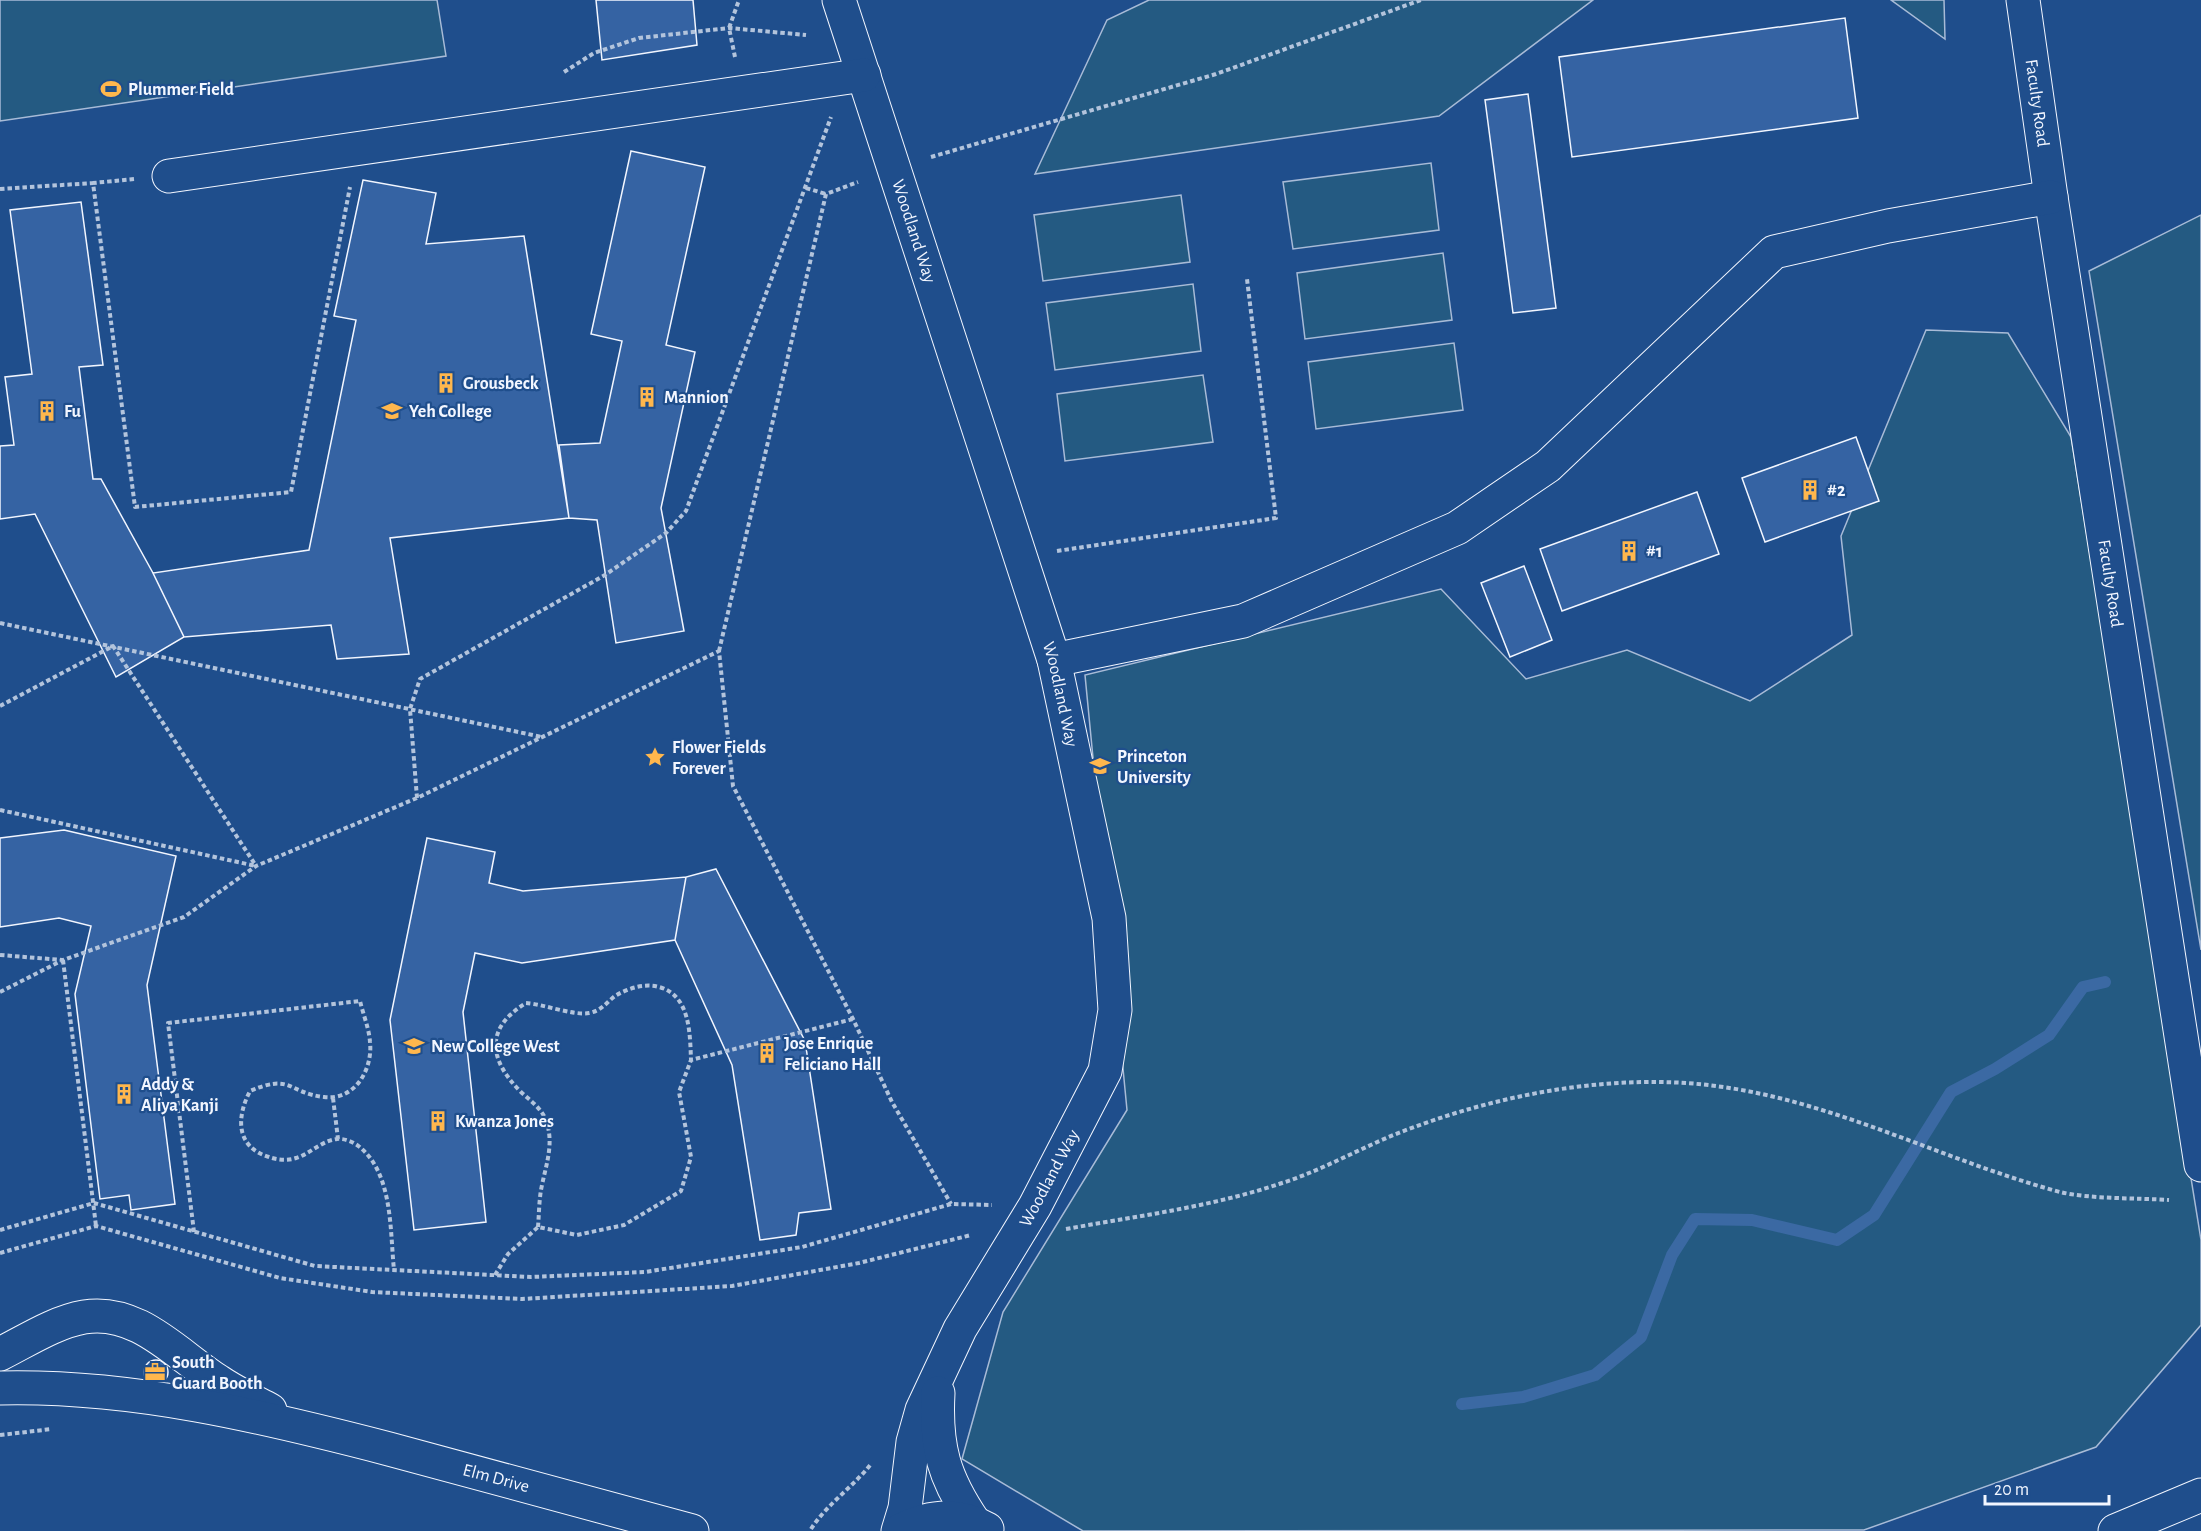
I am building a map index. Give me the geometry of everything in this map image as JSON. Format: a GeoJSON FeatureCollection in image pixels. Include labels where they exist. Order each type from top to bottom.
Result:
{"type":"FeatureCollection","features":[{"type":"Feature","properties":{"kind":"street","name":"Woodland Way"},"geometry":{"type":"LineString","coordinates":[[839,0],[855,76],[895,168],[1054,660],[1109,918],[1115,1010],[1105,1071],[1035,1206],[960,1329],[922,1410],[913,1442],[905,1508],[899,1531]]}},
{"type":"Feature","properties":{"kind":"street","name":"Faculty Road"},"geometry":{"type":"LineString","coordinates":[[2024,0],[2050,197],[2201,1165]]}},
{"type":"Feature","properties":{"kind":"street"},"geometry":{"type":"LineString","coordinates":[[170,176],[855,76]]}},
{"type":"Feature","properties":{"kind":"street"},"geometry":{"type":"LineString","coordinates":[[1054,660],[1243,621],[1457,528],[1548,466],[1774,252],[1888,226],[2050,197]]}},
{"type":"Feature","properties":{"kind":"street","name":"Elm Drive"},"geometry":{"type":"LineString","coordinates":[[0,1354],[63,1323],[86,1317],[109,1317],[132,1323],[152,1333],[219,1382],[298,1426]]}},
{"type":"Feature","properties":{"kind":"street","name":"Woodland Way"},"geometry":{"type":"LineString","coordinates":[[939,1374],[936,1421],[945,1470],[956,1494],[982,1526]]}},
{"type":"Feature","properties":{"kind":"street","name":"Elm Drive"},"geometry":{"type":"LineString","coordinates":[[0,1388],[88,1391],[190,1404],[298,1426],[692,1531]]}},
{"type":"Feature","properties":{"kind":"street"},"geometry":{"type":"LineString","coordinates":[[2115,1531],[2201,1495]]}},
{"type":"Feature","properties":{"kind":"street"},"geometry":{"type":"LineString","coordinates":[[899,1531],[918,1522],[946,1517],[982,1526]]}},
{"type":"Feature","properties":{"kind":"path"},"geometry":{"type":"LineString","coordinates":[[735,57],[729,28],[740,0]]}},
{"type":"Feature","properties":{"kind":"path"},"geometry":{"type":"LineString","coordinates":[[806,188],[826,194],[895,168],[1216,74],[1421,0]]}},
{"type":"Feature","properties":{"kind":"path"},"geometry":{"type":"LineString","coordinates":[[564,72],[594,53],[639,38],[729,28],[806,35]]}},
{"type":"Feature","properties":{"kind":"path"},"geometry":{"type":"LineString","coordinates":[[417,798],[410,709],[420,679],[605,575],[666,533],[686,511],[806,188],[855,76]]}},
{"type":"Feature","properties":{"kind":"path"},"geometry":{"type":"LineString","coordinates":[[93,183],[135,507],[291,492],[358,148]]}},
{"type":"Feature","properties":{"kind":"path"},"geometry":{"type":"LineString","coordinates":[[0,189],[170,176]]}},
{"type":"Feature","properties":{"kind":"path"},"geometry":{"type":"LineString","coordinates":[[826,194],[719,651],[733,786],[853,1019],[892,1102],[951,1204]]}},
{"type":"Feature","properties":{"kind":"path"},"geometry":{"type":"LineString","coordinates":[[1023,562],[1045,553],[1276,518],[1247,279]]}},
{"type":"Feature","properties":{"kind":"path"},"geometry":{"type":"LineString","coordinates":[[0,623],[542,737]]}},
{"type":"Feature","properties":{"kind":"path"},"geometry":{"type":"LineString","coordinates":[[0,706],[113,646]]}},
{"type":"Feature","properties":{"kind":"path"},"geometry":{"type":"LineString","coordinates":[[113,646],[256,866]]}},
{"type":"Feature","properties":{"kind":"path"},"geometry":{"type":"LineString","coordinates":[[0,992],[63,960],[184,917],[256,866],[417,798],[719,651]]}},
{"type":"Feature","properties":{"kind":"path"},"geometry":{"type":"LineString","coordinates":[[0,810],[256,866]]}},
{"type":"Feature","properties":{"kind":"path"},"geometry":{"type":"LineString","coordinates":[[0,955],[63,960]]}},
{"type":"Feature","properties":{"kind":"path"},"geometry":{"type":"LineString","coordinates":[[63,960],[96,1226]]}},
{"type":"Feature","properties":{"kind":"path"},"geometry":{"type":"LineString","coordinates":[[495,1275],[508,1254],[538,1227],[541,1191],[550,1143],[548,1124],[540,1108],[519,1090],[504,1071],[496,1054],[494,1038],[501,1023],[526,1003],[585,1014],[598,1012],[616,996],[635,987],[652,985],[669,989],[680,999],[690,1030],[691,1060],[679,1092],[691,1157],[681,1191],[624,1225],[577,1235],[538,1227]]}},
{"type":"Feature","properties":{"kind":"path"},"geometry":{"type":"LineString","coordinates":[[194,1232],[168,1023],[360,1001],[370,1042],[366,1070],[358,1085],[348,1093],[333,1098],[323,1097],[282,1082],[266,1084],[250,1091],[242,1106],[239,1124],[243,1141],[257,1153],[278,1160],[296,1158],[338,1139],[352,1142],[362,1149],[377,1167],[388,1204],[394,1270]]}},
{"type":"Feature","properties":{"kind":"path"},"geometry":{"type":"LineString","coordinates":[[691,1060],[853,1019]]}},
{"type":"Feature","properties":{"kind":"path"},"geometry":{"type":"LineString","coordinates":[[1065,1229],[1227,1200],[1283,1183],[1398,1133],[1465,1109],[1590,1085],[1657,1082],[1749,1090],[1812,1105],[2063,1192],[2169,1200]]}},
{"type":"Feature","properties":{"kind":"path"},"geometry":{"type":"LineString","coordinates":[[333,1098],[338,1139]]}},
{"type":"Feature","properties":{"kind":"path"},"geometry":{"type":"LineString","coordinates":[[0,1230],[94,1203],[315,1266],[531,1277],[645,1272],[802,1247],[951,1204],[1035,1206]]}},
{"type":"Feature","properties":{"kind":"path"},"geometry":{"type":"LineString","coordinates":[[0,1253],[96,1226],[280,1278],[372,1292],[522,1299],[732,1286],[859,1263],[974,1234]]}},
{"type":"Feature","properties":{"kind":"shaded area","name":"Plummer Field"},"geometry":{"type":"Polygon","coordinates":[[[0,0],[437,0],[446,56],[0,121],[0,0]]]}},
{"type":"Feature","properties":{"kind":"shaded area"},"geometry":{"type":"Polygon","coordinates":[[[1149,0],[1593,0],[1439,116],[1035,174],[1107,20],[1149,0]]]}},
{"type":"Feature","properties":{"kind":"shaded area"},"geometry":{"type":"Polygon","coordinates":[[[1891,0],[1944,0],[1945,39],[1891,0]]]}},
{"type":"Feature","properties":{"kind":"shaded area"},"geometry":{"type":"Polygon","coordinates":[[[1431,163],[1439,230],[1293,249],[1283,182],[1431,163]]]}},
{"type":"Feature","properties":{"kind":"shaded area"},"geometry":{"type":"Polygon","coordinates":[[[1181,195],[1190,262],[1043,281],[1034,215],[1181,195]]]}},
{"type":"Feature","properties":{"kind":"shaded area"},"geometry":{"type":"Polygon","coordinates":[[[2201,215],[2201,950],[2089,271],[2201,215]]]}},
{"type":"Feature","properties":{"kind":"shaded area"},"geometry":{"type":"Polygon","coordinates":[[[1443,253],[1452,320],[1305,339],[1297,273],[1443,253]]]}},
{"type":"Feature","properties":{"kind":"shaded area"},"geometry":{"type":"Polygon","coordinates":[[[1193,284],[1201,351],[1055,370],[1046,303],[1193,284]]]}},
{"type":"Feature","properties":{"kind":"shaded area"},"geometry":{"type":"Polygon","coordinates":[[[1926,330],[2008,333],[2071,437],[2201,1240],[2201,1325],[2096,1447],[1864,1530],[1083,1531],[962,1459],[1003,1312],[1127,1110],[1085,675],[1441,589],[1526,679],[1627,650],[1750,701],[1852,635],[1841,536],[1926,330]]]}},
{"type":"Feature","properties":{"kind":"shaded area"},"geometry":{"type":"Polygon","coordinates":[[[1454,343],[1463,410],[1316,429],[1308,362],[1454,343]]]}},
{"type":"Feature","properties":{"kind":"shaded area"},"geometry":{"type":"Polygon","coordinates":[[[1203,375],[1213,442],[1065,461],[1057,394],[1203,375]]]}},
{"type":"Feature","properties":{"kind":"building"},"geometry":{"type":"Polygon","coordinates":[[[596,0],[693,0],[697,45],[602,60],[596,0]]]}},
{"type":"Feature","properties":{"kind":"building"},"geometry":{"type":"Polygon","coordinates":[[[1845,18],[1858,118],[1572,157],[1559,57],[1845,18]]]}},
{"type":"Feature","properties":{"kind":"building"},"geometry":{"type":"Polygon","coordinates":[[[1528,94],[1556,308],[1513,313],[1485,100],[1528,94]]]}},
{"type":"Feature","properties":{"kind":"building","name":"Mannion"},"geometry":{"type":"Polygon","coordinates":[[[631,151],[705,167],[666,345],[695,352],[661,508],[684,631],[616,643],[597,520],[569,518],[559,445],[600,443],[622,341],[591,334],[631,151]]]}},
{"type":"Feature","properties":{"kind":"building","name":"Grousbeck"},"geometry":{"type":"Polygon","coordinates":[[[363,180],[436,193],[426,244],[524,236],[569,518],[390,538],[409,654],[337,659],[331,625],[184,637],[153,573],[309,550],[356,320],[334,316],[363,180]]]}},
{"type":"Feature","properties":{"kind":"building","name":"Fu"},"geometry":{"type":"Polygon","coordinates":[[[81,202],[103,365],[79,367],[93,479],[101,479],[153,573],[184,637],[116,677],[35,514],[0,519],[0,446],[14,445],[5,377],[32,374],[10,210],[81,202]]]}},
{"type":"Feature","properties":{"kind":"building","name":"#2"},"geometry":{"type":"Polygon","coordinates":[[[1856,437],[1879,501],[1765,542],[1742,478],[1856,437]]]}},
{"type":"Feature","properties":{"kind":"building","name":"#1"},"geometry":{"type":"Polygon","coordinates":[[[1697,492],[1719,554],[1562,611],[1540,549],[1697,492]]]}},
{"type":"Feature","properties":{"kind":"building"},"geometry":{"type":"Polygon","coordinates":[[[1524,566],[1552,640],[1510,657],[1481,583],[1524,566]]]}},
{"type":"Feature","properties":{"kind":"building","name":"Addy & Aliya Kanji"},"geometry":{"type":"Polygon","coordinates":[[[64,830],[176,856],[147,985],[175,1204],[131,1210],[129,1195],[100,1199],[75,994],[91,926],[59,918],[0,927],[0,838],[64,830]]]}},
{"type":"Feature","properties":{"kind":"building","name":"Kwanza Jones"},"geometry":{"type":"Polygon","coordinates":[[[427,838],[495,852],[489,883],[523,891],[686,877],[675,940],[522,963],[475,953],[463,1012],[486,1222],[414,1230],[390,1020],[427,838]]]}},
{"type":"Feature","properties":{"kind":"building","name":"Jose Enrique Feliciano Hall"},"geometry":{"type":"Polygon","coordinates":[[[716,869],[805,1041],[831,1209],[799,1213],[796,1235],[760,1240],[732,1065],[675,940],[686,877],[716,869]]]}},
{"type":"Feature","properties":{"kind":"building","name":"South Guard Booth"},"geometry":{"type":"Polygon","coordinates":[[[156,1360],[161,1361],[167,1367],[167,1377],[161,1383],[156,1384],[151,1383],[145,1377],[144,1372],[145,1367],[151,1361],[156,1360]]]}},
{"type":"Feature","properties":{"kind":"waterway"},"geometry":{"type":"LineString","coordinates":[[1462,1404],[1523,1397],[1595,1375],[1641,1337],[1672,1255],[1695,1219],[1752,1220],[1837,1240],[1874,1215],[1951,1092],[1995,1069],[2049,1035],[2083,987],[2105,982]]}},
{"type":"Feature","properties":{"kind":"place","name":"Plummer Field"},"geometry":{"type":"Point","coordinates":[111,89]}},
{"type":"Feature","properties":{"kind":"place","name":"Grousbeck"},"geometry":{"type":"Point","coordinates":[446,383]}},
{"type":"Feature","properties":{"kind":"place","name":"Mannion"},"geometry":{"type":"Point","coordinates":[647,397]}},
{"type":"Feature","properties":{"kind":"place","name":"Fu"},"geometry":{"type":"Point","coordinates":[47,411]}},
{"type":"Feature","properties":{"kind":"place","name":"Yeh College"},"geometry":{"type":"Point","coordinates":[392,411]}},
{"type":"Feature","properties":{"kind":"place","name":"#2"},"geometry":{"type":"Point","coordinates":[1810,490]}},
{"type":"Feature","properties":{"kind":"place","name":"#1"},"geometry":{"type":"Point","coordinates":[1629,551]}},
{"type":"Feature","properties":{"kind":"place","name":"Flower Fields Forever"},"geometry":{"type":"Point","coordinates":[655,757]}},
{"type":"Feature","properties":{"kind":"place","name":"Princeton University"},"geometry":{"type":"Point","coordinates":[1100,766]}},
{"type":"Feature","properties":{"kind":"place","name":"New College West"},"geometry":{"type":"Point","coordinates":[414,1046]}},
{"type":"Feature","properties":{"kind":"place","name":"Jose Enrique Feliciano Hall"},"geometry":{"type":"Point","coordinates":[767,1053]}},
{"type":"Feature","properties":{"kind":"place","name":"Addy & Aliya Kanji"},"geometry":{"type":"Point","coordinates":[124,1094]}},
{"type":"Feature","properties":{"kind":"place","name":"Kwanza Jones"},"geometry":{"type":"Point","coordinates":[438,1121]}},
{"type":"Feature","properties":{"kind":"place","name":"South Guard Booth"},"geometry":{"type":"Point","coordinates":[155,1372]}}]}
